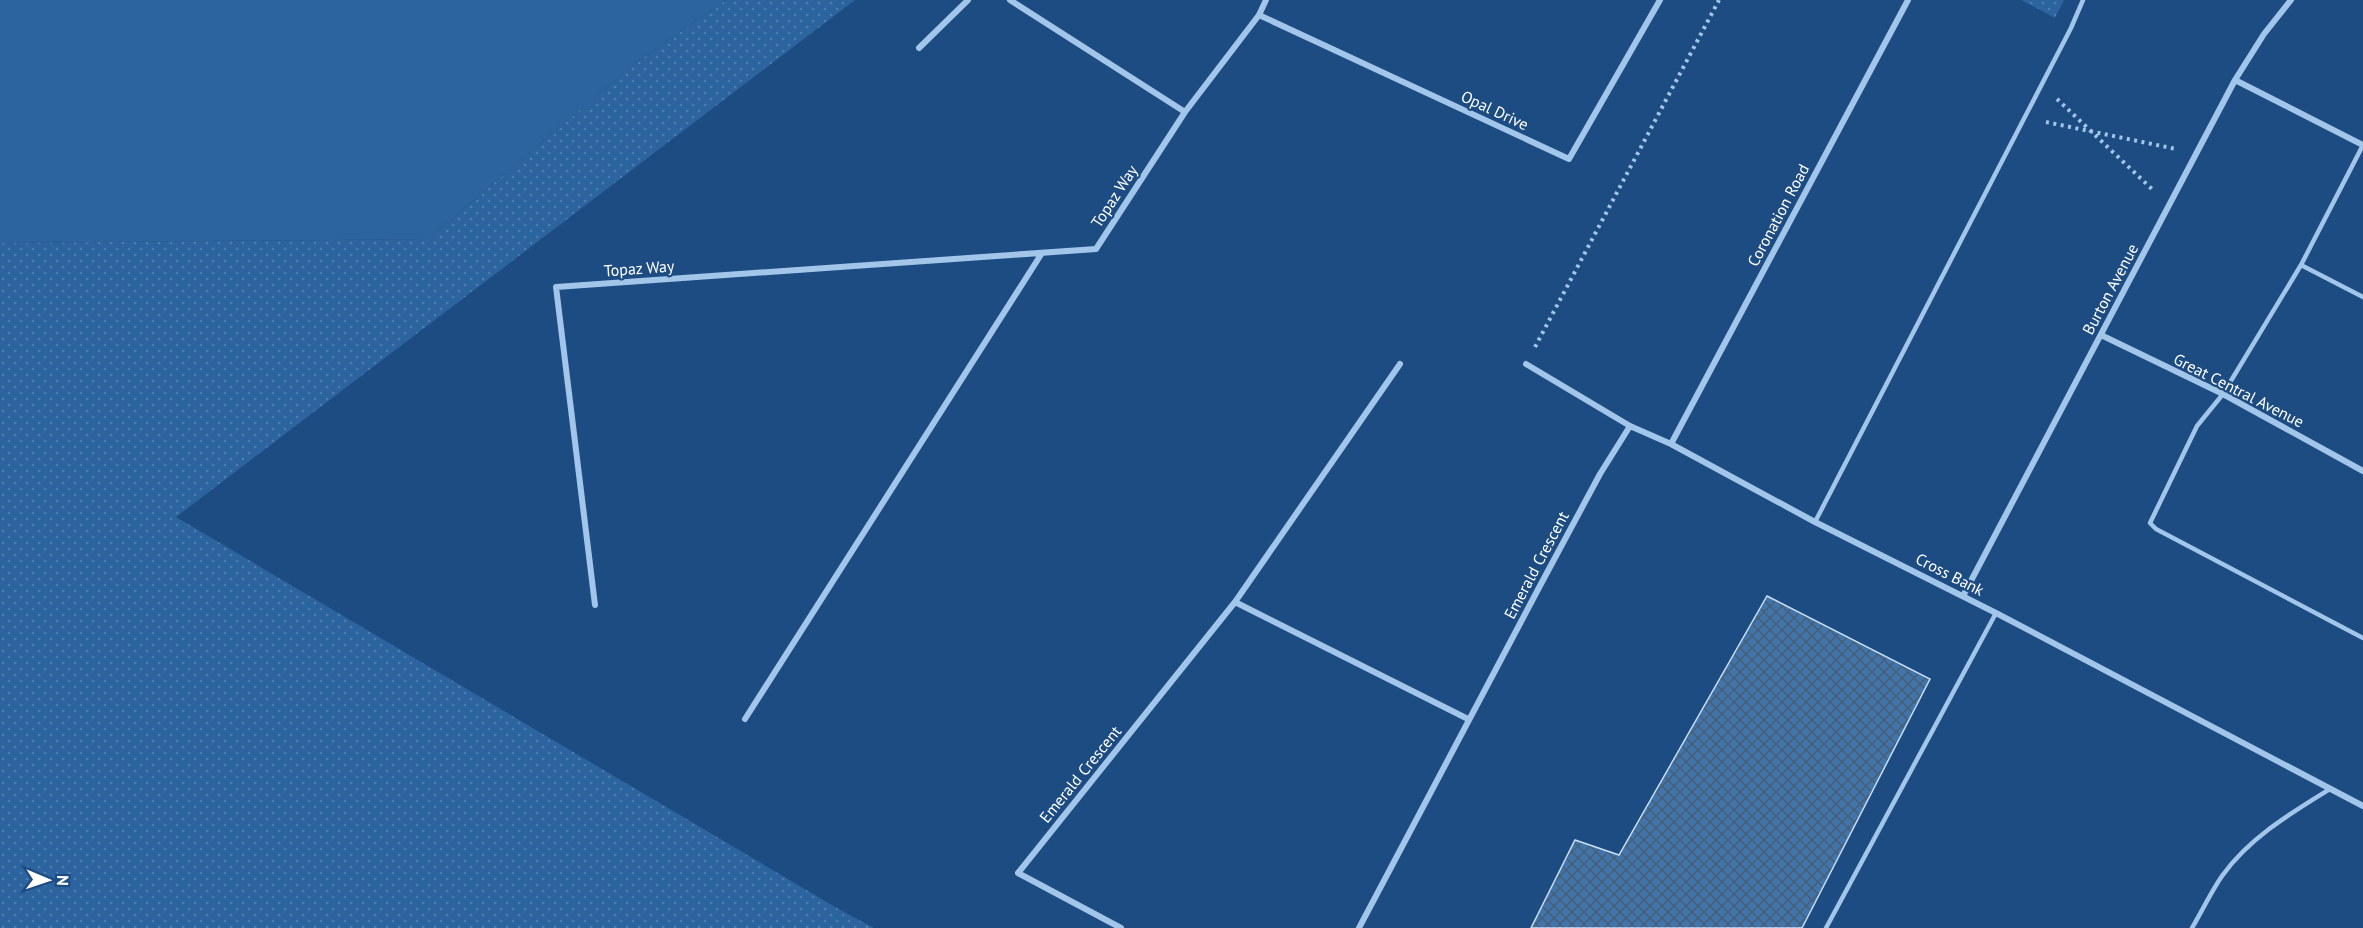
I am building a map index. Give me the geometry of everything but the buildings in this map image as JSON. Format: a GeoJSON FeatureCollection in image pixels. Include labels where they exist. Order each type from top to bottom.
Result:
{"type":"FeatureCollection","features":[{"type":"Feature","properties":{"kind":"street"},"geometry":{"type":"LineString","coordinates":[[920,48],[968,0]]}},
{"type":"Feature","properties":{"kind":"street"},"geometry":{"type":"LineString","coordinates":[[1010,0],[1185,112]]}},
{"type":"Feature","properties":{"kind":"street"},"geometry":{"type":"LineString","coordinates":[[1259,15],[1266,0]]}},
{"type":"Feature","properties":{"kind":"street","name":"Opal Drive"},"geometry":{"type":"LineString","coordinates":[[1259,15],[1569,159],[1660,0]]}},
{"type":"Feature","properties":{"kind":"street","name":"Coronation Road"},"geometry":{"type":"LineString","coordinates":[[1671,444],[1908,0]]}},
{"type":"Feature","properties":{"kind":"street","name":"Burton Avenue"},"geometry":{"type":"LineString","coordinates":[[1963,596],[2235,80],[2264,34],[2291,0]]}},
{"type":"Feature","properties":{"kind":"street","name":"Topaz Way"},"geometry":{"type":"LineString","coordinates":[[595,604],[556,287],[1096,249],[1185,112],[1259,15]]}},
{"type":"Feature","properties":{"kind":"street"},"geometry":{"type":"LineString","coordinates":[[2235,80],[2363,145]]}},
{"type":"Feature","properties":{"kind":"street"},"geometry":{"type":"LineString","coordinates":[[745,719],[1042,253]]}},
{"type":"Feature","properties":{"kind":"street","name":"Great Central Avenue"},"geometry":{"type":"LineString","coordinates":[[2102,335],[2223,394],[2363,471]]}},
{"type":"Feature","properties":{"kind":"street","name":"Emerald Crescent"},"geometry":{"type":"LineString","coordinates":[[1121,928],[1018,873],[1235,602],[1400,364]]}},
{"type":"Feature","properties":{"kind":"street","name":"Cross Bank"},"geometry":{"type":"LineString","coordinates":[[1526,364],[1630,426],[1671,444],[1815,522],[1996,613],[2363,806]]}},
{"type":"Feature","properties":{"kind":"street","name":"Emerald Crescent"},"geometry":{"type":"LineString","coordinates":[[1359,928],[1600,474],[1630,426]]}},
{"type":"Feature","properties":{"kind":"street"},"geometry":{"type":"LineString","coordinates":[[1235,602],[1468,719]]}},
{"type":"Feature","properties":{"kind":"lane"},"geometry":{"type":"LineString","coordinates":[[1815,522],[2071,28],[2083,0]]}},
{"type":"Feature","properties":{"kind":"lane"},"geometry":{"type":"LineString","coordinates":[[2363,145],[2301,265],[2223,394],[2197,426],[2150,523],[2156,529],[2363,638]]}},
{"type":"Feature","properties":{"kind":"lane"},"geometry":{"type":"LineString","coordinates":[[2301,265],[2363,297]]}},
{"type":"Feature","properties":{"kind":"lane"},"geometry":{"type":"LineString","coordinates":[[1826,928],[1996,613]]}},
{"type":"Feature","properties":{"kind":"lane"},"geometry":{"type":"LineString","coordinates":[[2192,928],[2223,875],[2254,842],[2290,814],[2330,789]]}},
{"type":"Feature","properties":{"kind":"path"},"geometry":{"type":"LineString","coordinates":[[1526,364],[1719,0]]}},
{"type":"Feature","properties":{"kind":"path"},"geometry":{"type":"LineString","coordinates":[[2042,84],[2169,205]]}},
{"type":"Feature","properties":{"kind":"path"},"geometry":{"type":"LineString","coordinates":[[2024,117],[2197,153]]}},
{"type":"Feature","properties":{"kind":"shaded area"},"geometry":{"type":"Polygon","coordinates":[[[0,0],[726,0],[633,65],[428,239],[0,243],[0,0]]]}},
{"type":"Feature","properties":{"kind":"shaded area"},"geometry":{"type":"Polygon","coordinates":[[[726,0],[855,0],[176,517],[874,928],[0,928],[0,243],[428,239],[633,65],[726,0]]]}},
{"type":"Feature","properties":{"kind":"shaded area"},"geometry":{"type":"Polygon","coordinates":[[[2021,0],[2064,0],[2055,18],[2021,0]]]}}]}
